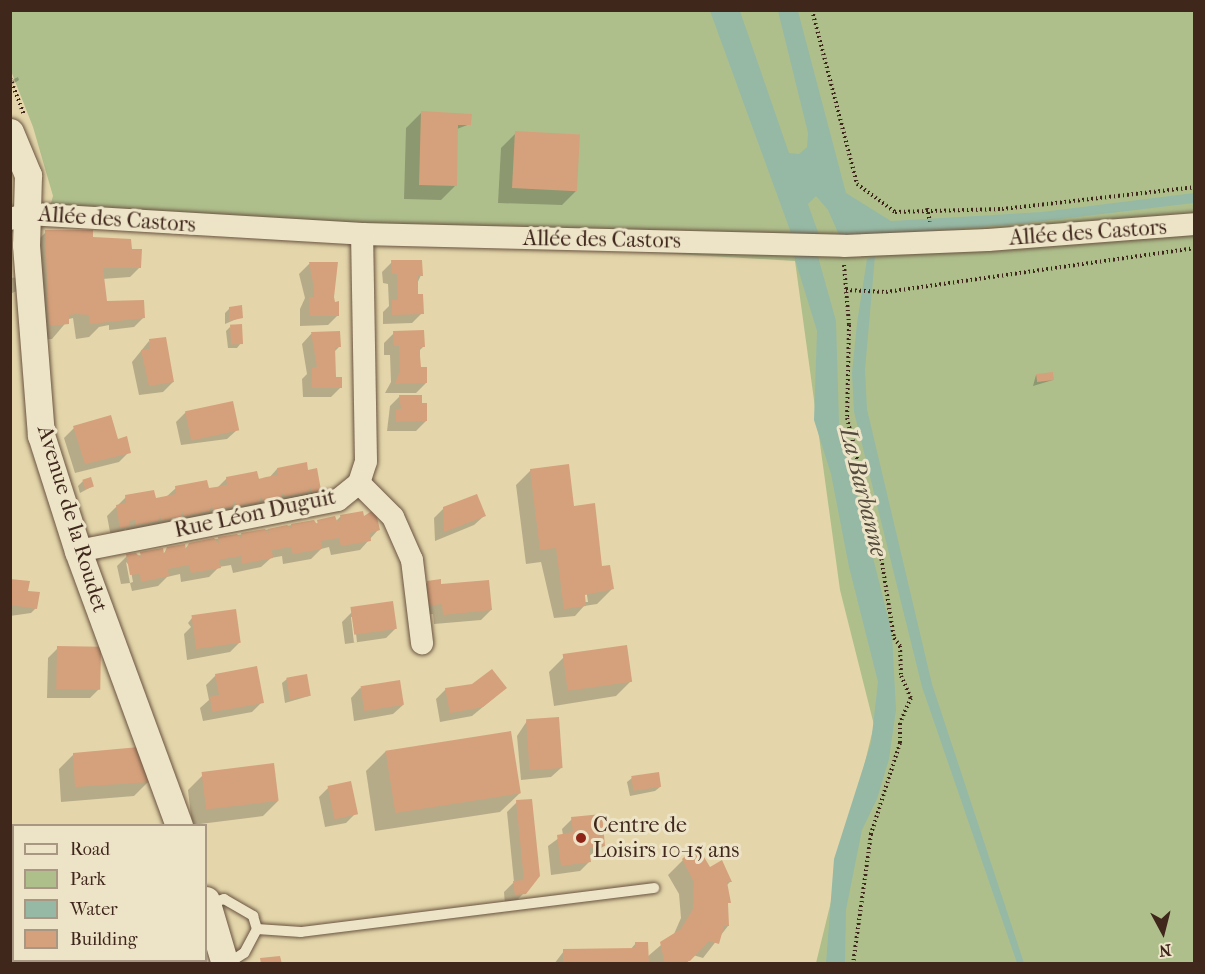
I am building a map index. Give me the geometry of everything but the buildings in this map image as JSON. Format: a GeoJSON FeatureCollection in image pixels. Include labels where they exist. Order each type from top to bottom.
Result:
{"type":"FeatureCollection","features":[{"type":"Feature","properties":{"kind":"street","name":"Avenue de la Roudet"},"geometry":{"type":"LineString","coordinates":[[10,132],[28,175],[19,217],[26,245],[41,435],[78,551],[179,824]]}},
{"type":"Feature","properties":{"kind":"street","name":"Allée des Castors"},"geometry":{"type":"LineString","coordinates":[[19,217],[362,234],[820,246],[988,240],[1194,224]]}},
{"type":"Feature","properties":{"kind":"street","name":"Rue Léon Duguit"},"geometry":{"type":"LineString","coordinates":[[78,551],[338,500],[359,483],[366,461],[362,234]]}},
{"type":"Feature","properties":{"kind":"street"},"geometry":{"type":"LineString","coordinates":[[359,483],[393,517],[412,560],[422,643]]}},
{"type":"Feature","properties":{"kind":"street"},"geometry":{"type":"LineString","coordinates":[[207,905],[226,963]]}},
{"type":"Feature","properties":{"kind":"lane"},"geometry":{"type":"LineString","coordinates":[[257,929],[301,932],[654,888]]}},
{"type":"Feature","properties":{"kind":"lane"},"geometry":{"type":"LineString","coordinates":[[207,902],[224,899],[253,916],[257,929],[244,953],[226,963]]}},
{"type":"Feature","properties":{"kind":"path"},"geometry":{"type":"LineString","coordinates":[[812,10],[857,183],[895,212],[927,208],[1002,209],[1194,187]]}},
{"type":"Feature","properties":{"kind":"path"},"geometry":{"type":"LineString","coordinates":[[927,208],[929,217]]}},
{"type":"Feature","properties":{"kind":"path"},"geometry":{"type":"LineString","coordinates":[[844,246],[847,418],[880,550],[894,638],[900,646],[901,676],[911,698],[900,723],[900,743],[871,834],[853,963]]}},
{"type":"Feature","properties":{"kind":"path"},"geometry":{"type":"LineString","coordinates":[[846,290],[886,292],[1194,248]]}},
{"type":"Feature","properties":{"kind":"green space"},"geometry":{"type":"Polygon","coordinates":[[[11,11],[1194,11],[1194,963],[816,963],[874,725],[840,590],[795,261],[47,217],[53,196],[33,127],[11,71],[11,11]]]}},
{"type":"Feature","properties":{"kind":"water"},"geometry":{"type":"Polygon","coordinates":[[[710,11],[740,11],[789,153],[799,154],[807,147],[808,133],[778,11],[798,11],[846,193],[891,221],[1042,212],[1194,193],[1194,203],[1018,224],[866,236],[839,235],[828,210],[816,196],[808,204],[819,235],[791,233],[710,11]]]}},
{"type":"Feature","properties":{"kind":"water"},"geometry":{"type":"Polygon","coordinates":[[[793,253],[817,253],[836,321],[839,423],[892,633],[896,710],[889,759],[877,799],[862,830],[846,910],[845,963],[826,963],[834,859],[871,743],[878,682],[849,567],[831,474],[814,420],[817,331],[793,253]]]}},
{"type":"Feature","properties":{"kind":"water"},"geometry":{"type":"Polygon","coordinates":[[[875,256],[865,370],[867,409],[932,684],[1024,963],[1017,963],[922,687],[854,412],[852,373],[857,323],[867,259],[875,256]]]}},
{"type":"Feature","properties":{"kind":"place","name":"Centre de Loisirs 10-15 ans"},"geometry":{"type":"Point","coordinates":[581,838]}},
{"type":"Feature","properties":{"kind":"water label","name":"La Barbanne"},"geometry":{"type":"Point","coordinates":[863,492]}}]}
